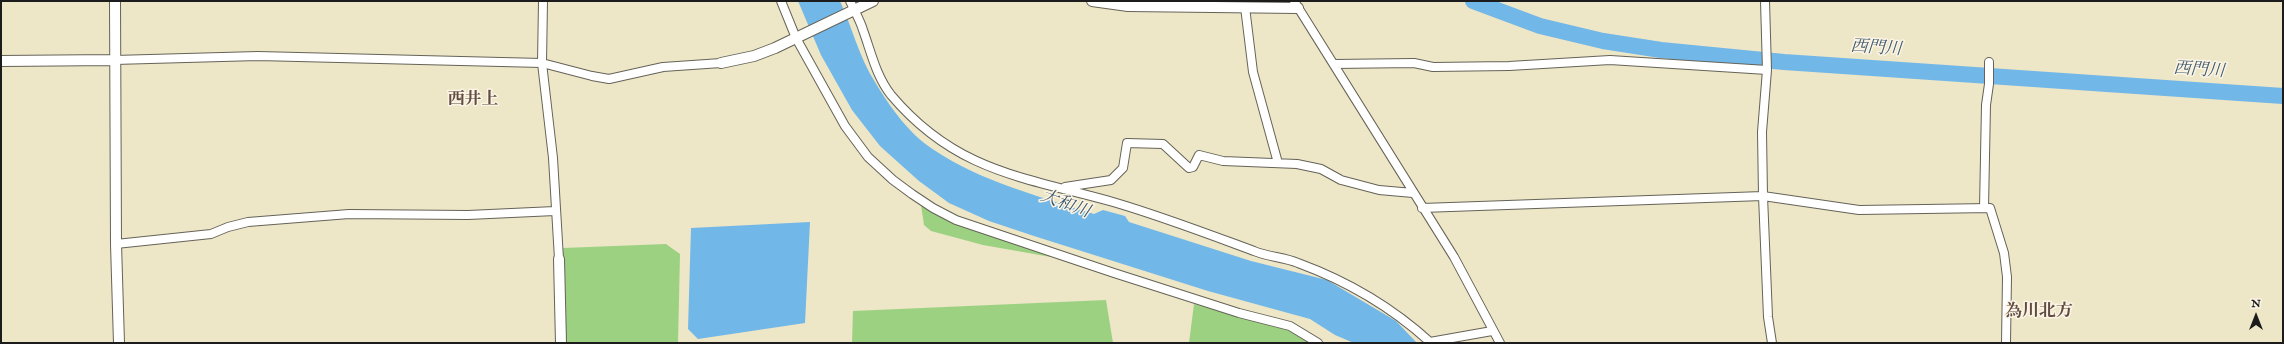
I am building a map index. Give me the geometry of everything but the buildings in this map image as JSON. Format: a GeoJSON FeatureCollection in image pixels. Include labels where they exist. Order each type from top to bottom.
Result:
{"type":"FeatureCollection","features":[{"type":"Feature","properties":{"kind":"street"},"geometry":{"type":"LineString","coordinates":[[116,1],[114,60],[116,244],[119,343]]}},
{"type":"Feature","properties":{"kind":"street"},"geometry":{"type":"LineString","coordinates":[[543,1],[542,63],[553,158],[559,260],[561,343]]}},
{"type":"Feature","properties":{"kind":"street"},"geometry":{"type":"LineString","coordinates":[[781,1],[798,37],[845,126],[868,157],[893,180],[933,208],[956,220],[1114,273],[1239,313],[1290,326],[1318,343]]}},
{"type":"Feature","properties":{"kind":"street"},"geometry":{"type":"LineString","coordinates":[[850,1],[853,12],[863,29],[870,54],[890,94],[914,118],[944,143],[977,162],[1035,183],[1145,211],[1189,228],[1243,246],[1254,252],[1297,262],[1367,295],[1431,342],[1492,331]]}},
{"type":"Feature","properties":{"kind":"street"},"geometry":{"type":"LineString","coordinates":[[1,60],[114,60],[258,56],[542,63],[592,76],[610,79],[663,67],[722,63],[754,56],[853,12],[873,1]]}},
{"type":"Feature","properties":{"kind":"street"},"geometry":{"type":"LineString","coordinates":[[1092,1],[1128,6],[1245,7],[1296,4],[1454,257],[1492,331],[1500,343]]}},
{"type":"Feature","properties":{"kind":"street"},"geometry":{"type":"LineString","coordinates":[[1765,1],[1767,69],[1762,132],[1763,196],[1768,317],[1772,343]]}},
{"type":"Feature","properties":{"kind":"street"},"geometry":{"type":"LineString","coordinates":[[1245,7],[1253,72],[1278,163]]}},
{"type":"Feature","properties":{"kind":"street"},"geometry":{"type":"LineString","coordinates":[[1334,64],[1414,63],[1433,67],[1610,60],[1767,69]]}},
{"type":"Feature","properties":{"kind":"street"},"geometry":{"type":"LineString","coordinates":[[1984,208],[1986,105],[1990,63]]}},
{"type":"Feature","properties":{"kind":"street"},"geometry":{"type":"LineString","coordinates":[[1058,188],[1111,180],[1123,168],[1127,143],[1163,144],[1189,168],[1193,167],[1199,155],[1223,161],[1278,163],[1321,169],[1341,180],[1379,190],[1413,193]]}},
{"type":"Feature","properties":{"kind":"street"},"geometry":{"type":"LineString","coordinates":[[1422,208],[1763,196],[1859,210],[1990,208],[2004,253],[2007,277],[2006,343]]}},
{"type":"Feature","properties":{"kind":"street"},"geometry":{"type":"LineString","coordinates":[[116,244],[211,234],[228,227],[248,222],[350,214],[468,215],[555,211]]}},
{"type":"Feature","properties":{"kind":"green space"},"geometry":{"type":"Polygon","coordinates":[[[921,205],[948,220],[1051,257],[983,245],[931,231],[924,225],[921,205]]]}},
{"type":"Feature","properties":{"kind":"green space"},"geometry":{"type":"Polygon","coordinates":[[[666,244],[680,254],[678,343],[565,343],[563,248],[666,244]]]}},
{"type":"Feature","properties":{"kind":"green space"},"geometry":{"type":"Polygon","coordinates":[[[1106,300],[1113,343],[852,343],[853,311],[1106,300]]]}},
{"type":"Feature","properties":{"kind":"green space"},"geometry":{"type":"Polygon","coordinates":[[[1194,304],[1287,330],[1309,343],[1189,343],[1194,304]]]}},
{"type":"Feature","properties":{"kind":"water","name":"大和川"},"geometry":{"type":"Polygon","coordinates":[[[798,1],[840,1],[864,62],[887,101],[916,136],[925,144],[952,161],[991,180],[1053,201],[1094,214],[1103,210],[1125,216],[1129,222],[1251,261],[1327,280],[1396,321],[1417,343],[1354,343],[1335,335],[1310,319],[1208,291],[1034,236],[989,221],[949,203],[919,181],[880,146],[852,110],[821,55],[798,1]]]}},
{"type":"Feature","properties":{"kind":"water"},"geometry":{"type":"Polygon","coordinates":[[[810,222],[805,323],[698,339],[688,329],[691,228],[810,222]]]}},
{"type":"Feature","properties":{"kind":"waterway","name":"西門川"},"geometry":{"type":"LineString","coordinates":[[1473,1],[1540,26],[1603,41],[1661,50],[1784,62],[2283,96]]}},
{"type":"Feature","properties":{"kind":"district","name":"西井上"},"geometry":{"type":"Point","coordinates":[473,101]}},
{"type":"Feature","properties":{"kind":"district","name":"為川北方"},"geometry":{"type":"Point","coordinates":[2039,313]}}]}
